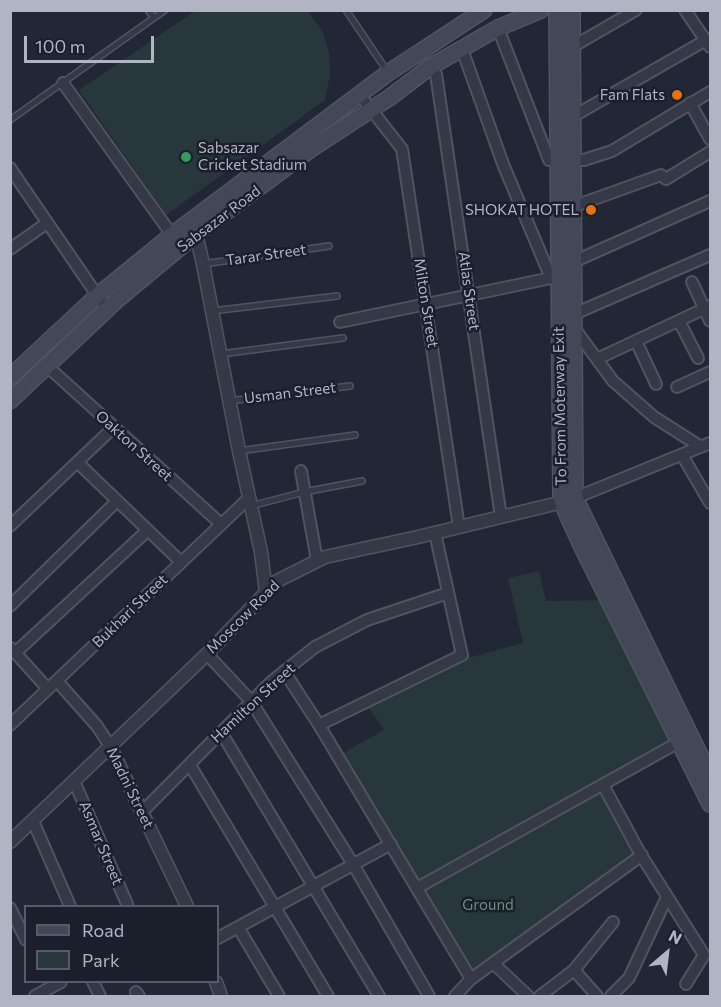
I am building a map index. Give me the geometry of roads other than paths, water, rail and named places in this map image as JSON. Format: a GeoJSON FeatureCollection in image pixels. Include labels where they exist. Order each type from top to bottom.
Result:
{"type":"FeatureCollection","features":[{"type":"Feature","properties":{"kind":"main road","name":"Sabsazar Road"},"geometry":{"type":"LineString","coordinates":[[10,401],[108,309],[195,234],[311,149],[430,67],[498,28],[541,10]]}},
{"type":"Feature","properties":{"kind":"main road","name":"To From Moterway Exit"},"geometry":{"type":"LineString","coordinates":[[557,10],[565,160],[572,207],[574,321],[568,500],[582,547],[711,804]]}},
{"type":"Feature","properties":{"kind":"main road","name":"To From Moterway Exit"},"geometry":{"type":"LineString","coordinates":[[572,10],[572,117],[565,160],[554,279],[561,492],[568,500],[711,776]]}},
{"type":"Feature","properties":{"kind":"main road","name":"Sabsazar Road"},"geometry":{"type":"LineString","coordinates":[[10,377],[97,296],[172,235],[359,94],[479,12]]}},
{"type":"Feature","properties":{"kind":"street"},"geometry":{"type":"LineString","coordinates":[[572,47],[636,10]]}},
{"type":"Feature","properties":{"kind":"street"},"geometry":{"type":"LineString","coordinates":[[572,117],[708,44],[685,10]]}},
{"type":"Feature","properties":{"kind":"street"},"geometry":{"type":"LineString","coordinates":[[498,28],[549,160],[584,160],[612,151],[711,92]]}},
{"type":"Feature","properties":{"kind":"street"},"geometry":{"type":"LineString","coordinates":[[340,322],[554,279],[502,164],[462,49]]}},
{"type":"Feature","properties":{"kind":"street","name":"Atlas Street"},"geometry":{"type":"LineString","coordinates":[[430,67],[436,74],[501,517]]}},
{"type":"Feature","properties":{"kind":"street"},"geometry":{"type":"LineString","coordinates":[[63,83],[172,235]]}},
{"type":"Feature","properties":{"kind":"street","name":"Milton Street"},"geometry":{"type":"LineString","coordinates":[[359,94],[402,149],[459,527]]}},
{"type":"Feature","properties":{"kind":"street"},"geometry":{"type":"LineString","coordinates":[[690,103],[711,139]]}},
{"type":"Feature","properties":{"kind":"street"},"geometry":{"type":"LineString","coordinates":[[572,207],[661,175],[666,180],[711,152]]}},
{"type":"Feature","properties":{"kind":"street"},"geometry":{"type":"LineString","coordinates":[[10,168],[108,309]]}},
{"type":"Feature","properties":{"kind":"street"},"geometry":{"type":"LineString","coordinates":[[573,262],[711,201]]}},
{"type":"Feature","properties":{"kind":"street"},"geometry":{"type":"LineString","coordinates":[[10,249],[47,223]]}},
{"type":"Feature","properties":{"kind":"street"},"geometry":{"type":"LineString","coordinates":[[195,234],[261,552],[266,592]]}},
{"type":"Feature","properties":{"kind":"street"},"geometry":{"type":"LineString","coordinates":[[706,445],[654,417],[613,381],[574,321],[711,255]]}},
{"type":"Feature","properties":{"kind":"street"},"geometry":{"type":"LineString","coordinates":[[692,282],[708,307],[711,321]]}},
{"type":"Feature","properties":{"kind":"street"},"geometry":{"type":"LineString","coordinates":[[597,359],[708,307]]}},
{"type":"Feature","properties":{"kind":"street"},"geometry":{"type":"LineString","coordinates":[[679,321],[698,358]]}},
{"type":"Feature","properties":{"kind":"street"},"geometry":{"type":"LineString","coordinates":[[636,341],[656,384]]}},
{"type":"Feature","properties":{"kind":"street","name":"Oakton Street"},"geometry":{"type":"LineString","coordinates":[[47,366],[221,524]]}},
{"type":"Feature","properties":{"kind":"street"},"geometry":{"type":"LineString","coordinates":[[677,387],[711,372]]}},
{"type":"Feature","properties":{"kind":"street"},"geometry":{"type":"LineString","coordinates":[[10,526],[114,427]]}},
{"type":"Feature","properties":{"kind":"street"},"geometry":{"type":"LineString","coordinates":[[568,500],[706,445]]}},
{"type":"Feature","properties":{"kind":"street"},"geometry":{"type":"LineString","coordinates":[[682,455],[711,503]]}},
{"type":"Feature","properties":{"kind":"street"},"geometry":{"type":"LineString","coordinates":[[77,462],[181,562]]}},
{"type":"Feature","properties":{"kind":"street"},"geometry":{"type":"LineString","coordinates":[[301,471],[316,561]]}},
{"type":"Feature","properties":{"kind":"street","name":"Moscow Road"},"geometry":{"type":"LineString","coordinates":[[10,842],[207,654],[277,581],[325,557],[568,500]]}},
{"type":"Feature","properties":{"kind":"street"},"geometry":{"type":"LineString","coordinates":[[10,606],[117,501]]}},
{"type":"Feature","properties":{"kind":"street","name":"Bukhari Street"},"geometry":{"type":"LineString","coordinates":[[10,724],[221,524],[250,502]]}},
{"type":"Feature","properties":{"kind":"street"},"geometry":{"type":"LineString","coordinates":[[48,689],[13,654],[148,530]]}},
{"type":"Feature","properties":{"kind":"street"},"geometry":{"type":"LineString","coordinates":[[319,725],[462,655],[435,533]]}},
{"type":"Feature","properties":{"kind":"street","name":"Hamilton Street"},"geometry":{"type":"LineString","coordinates":[[142,812],[251,701],[315,647],[367,620],[448,593]]}},
{"type":"Feature","properties":{"kind":"street"},"geometry":{"type":"LineString","coordinates":[[207,654],[251,701],[353,864],[429,996]]}},
{"type":"Feature","properties":{"kind":"street"},"geometry":{"type":"LineString","coordinates":[[284,671],[319,725],[471,979]]}},
{"type":"Feature","properties":{"kind":"street","name":"Madni Street"},"geometry":{"type":"LineString","coordinates":[[57,681],[98,726],[110,746],[187,905]]}},
{"type":"Feature","properties":{"kind":"street"},"geometry":{"type":"LineString","coordinates":[[221,732],[379,996]]}},
{"type":"Feature","properties":{"kind":"street"},"geometry":{"type":"LineString","coordinates":[[417,888],[679,742]]}},
{"type":"Feature","properties":{"kind":"street"},"geometry":{"type":"LineString","coordinates":[[190,765],[328,996]]}},
{"type":"Feature","properties":{"kind":"street","name":"Asmar Street"},"geometry":{"type":"LineString","coordinates":[[74,781],[127,904]]}},
{"type":"Feature","properties":{"kind":"street"},"geometry":{"type":"LineString","coordinates":[[603,784],[641,855],[667,897],[707,951],[686,984]]}},
{"type":"Feature","properties":{"kind":"street"},"geometry":{"type":"LineString","coordinates":[[33,821],[70,905]]}},
{"type":"Feature","properties":{"kind":"street"},"geometry":{"type":"LineString","coordinates":[[219,937],[391,844]]}},
{"type":"Feature","properties":{"kind":"street"},"geometry":{"type":"LineString","coordinates":[[454,996],[471,979],[641,855]]}},
{"type":"Feature","properties":{"kind":"street"},"geometry":{"type":"LineString","coordinates":[[611,996],[629,978],[667,897]]}},
{"type":"Feature","properties":{"kind":"street"},"geometry":{"type":"LineString","coordinates":[[10,908],[24,936]]}},
{"type":"Feature","properties":{"kind":"street"},"geometry":{"type":"LineString","coordinates":[[540,996],[574,970],[613,922]]}},
{"type":"Feature","properties":{"kind":"street"},"geometry":{"type":"LineString","coordinates":[[238,927],[279,996]]}},
{"type":"Feature","properties":{"kind":"street"},"geometry":{"type":"LineString","coordinates":[[493,963],[528,996]]}},
{"type":"Feature","properties":{"kind":"street"},"geometry":{"type":"LineString","coordinates":[[574,970],[597,996]]}},
{"type":"Feature","properties":{"kind":"street"},"geometry":{"type":"LineString","coordinates":[[35,996],[58,983]]}},
{"type":"Feature","properties":{"kind":"lane"},"geometry":{"type":"LineString","coordinates":[[148,10],[154,18]]}},
{"type":"Feature","properties":{"kind":"lane"},"geometry":{"type":"LineString","coordinates":[[10,120],[165,10]]}},
{"type":"Feature","properties":{"kind":"lane"},"geometry":{"type":"LineString","coordinates":[[346,10],[388,73]]}},
{"type":"Feature","properties":{"kind":"lane","name":"Tarar Street"},"geometry":{"type":"LineString","coordinates":[[203,264],[329,246]]}},
{"type":"Feature","properties":{"kind":"lane"},"geometry":{"type":"LineString","coordinates":[[212,311],[336,296]]}},
{"type":"Feature","properties":{"kind":"lane"},"geometry":{"type":"LineString","coordinates":[[221,354],[343,338]]}},
{"type":"Feature","properties":{"kind":"lane","name":"Usman Street"},"geometry":{"type":"LineString","coordinates":[[230,401],[350,386]]}},
{"type":"Feature","properties":{"kind":"lane"},"geometry":{"type":"LineString","coordinates":[[239,451],[355,435]]}},
{"type":"Feature","properties":{"kind":"lane"},"geometry":{"type":"LineString","coordinates":[[250,502],[362,481]]}},
{"type":"Feature","properties":{"kind":"place","name":"Fam Flats"},"geometry":{"type":"Point","coordinates":[677,95]}},
{"type":"Feature","properties":{"kind":"place","name":"Sabsazar Cricket Stadium"},"geometry":{"type":"Point","coordinates":[186,157]}},
{"type":"Feature","properties":{"kind":"place","name":"SHOKAT HOTEL"},"geometry":{"type":"Point","coordinates":[591,210]}},
{"type":"Feature","properties":{"kind":"park label","name":"Ground"},"geometry":{"type":"Point","coordinates":[488,905]}}]}
